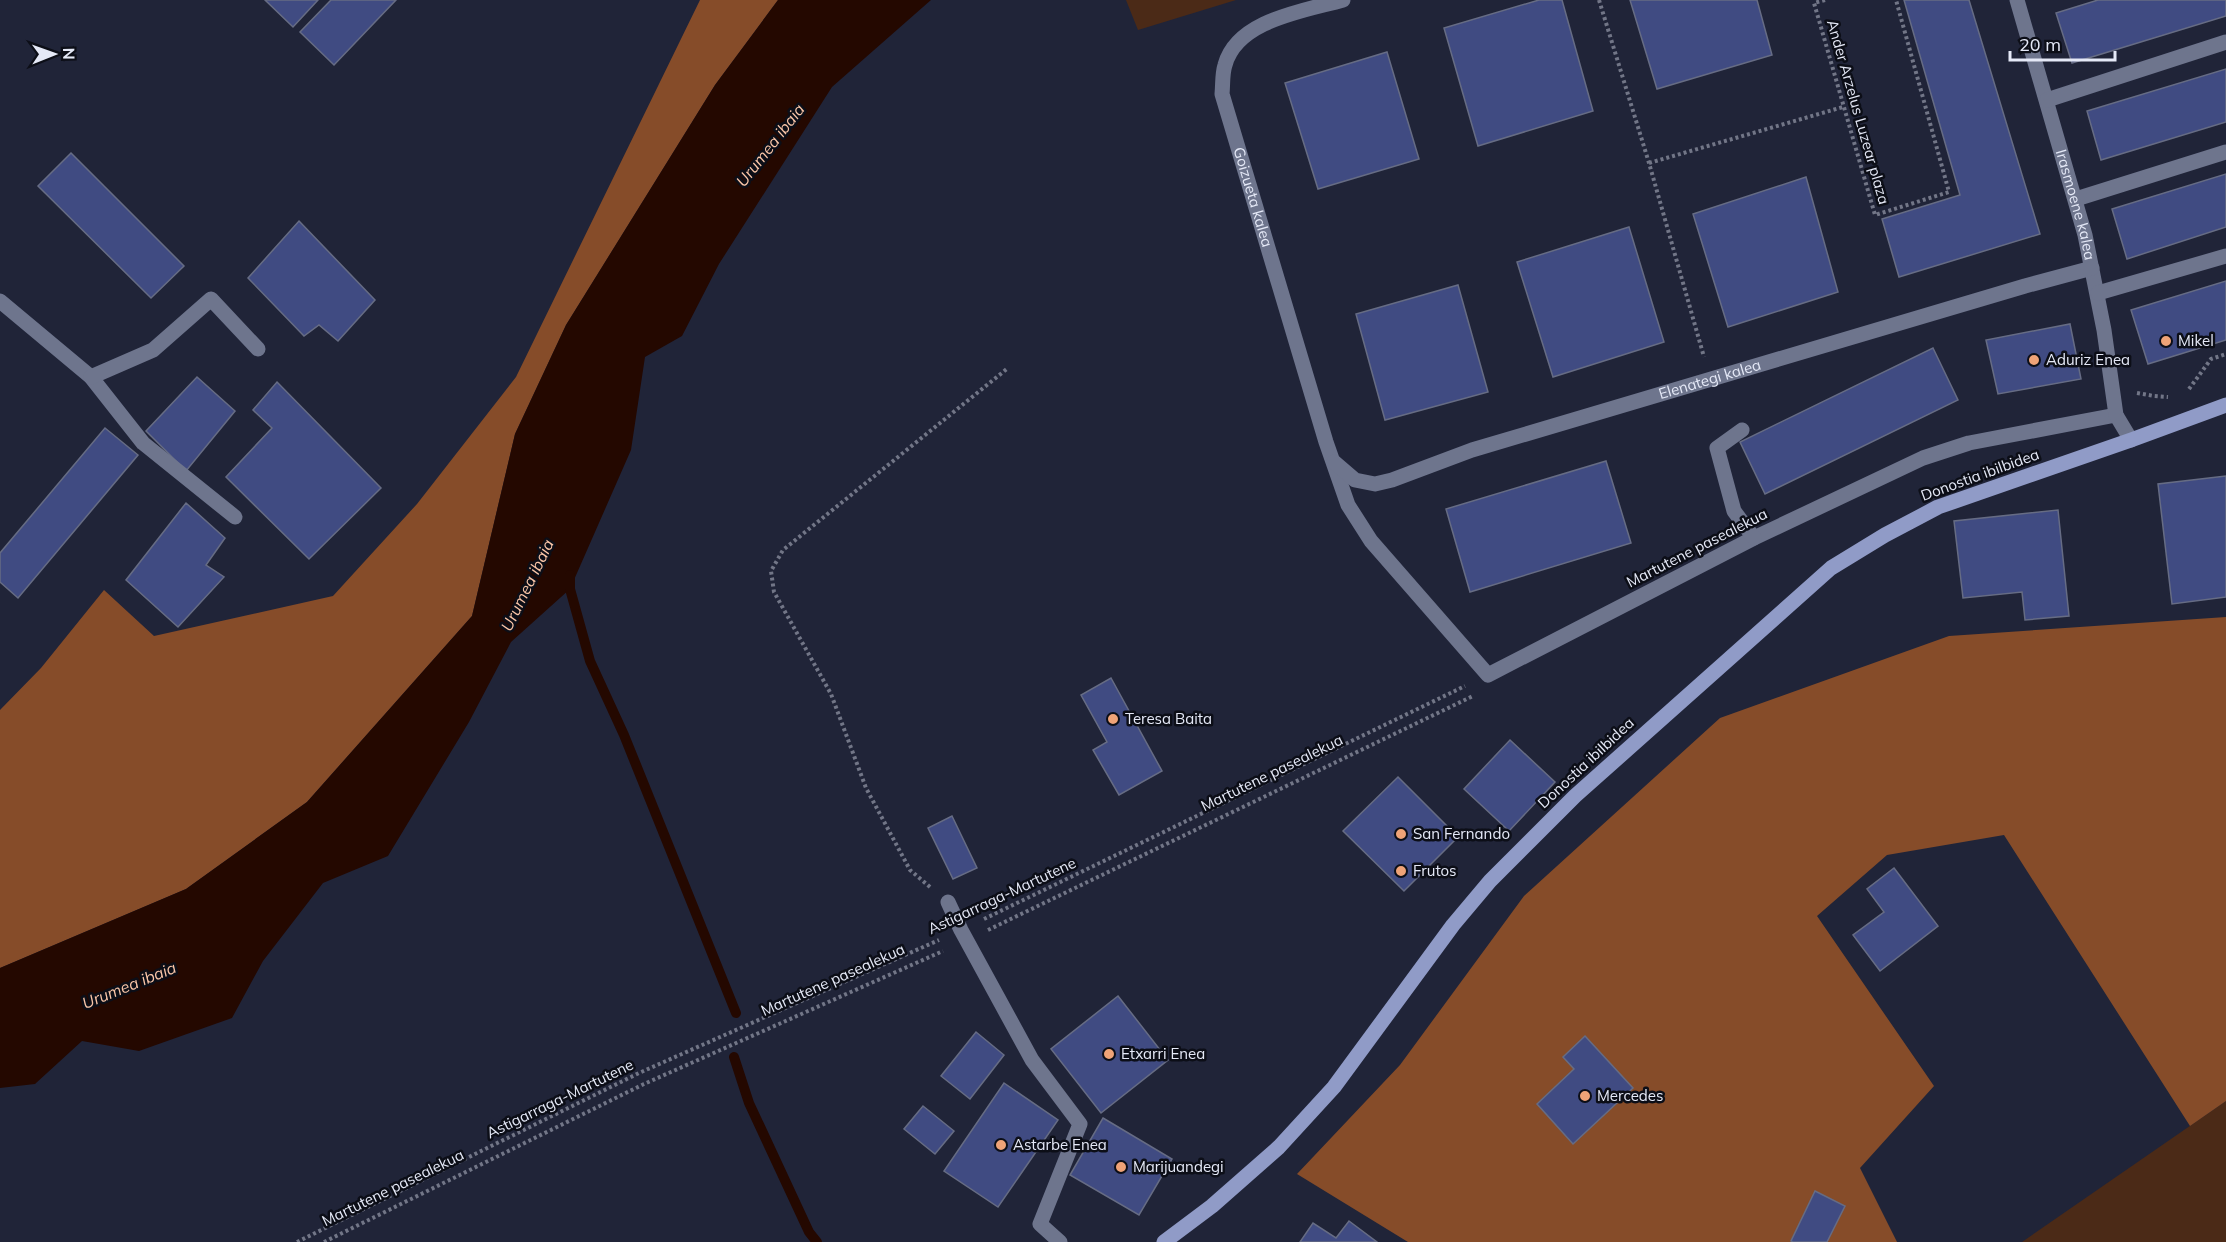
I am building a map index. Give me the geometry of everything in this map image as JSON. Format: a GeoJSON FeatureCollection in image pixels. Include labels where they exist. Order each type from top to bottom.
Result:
{"type":"FeatureCollection","features":[{"type":"Feature","properties":{"kind":"main road"},"geometry":{"type":"LineString","coordinates":[[2131,440],[2226,405]]}},
{"type":"Feature","properties":{"kind":"main road","name":"Donostia ibilbidea"},"geometry":{"type":"LineString","coordinates":[[1164,1242],[1212,1206],[1279,1148],[1335,1087],[1453,925],[1490,881],[1575,796],[1831,568],[1885,535],[1938,507],[2131,440]]}},
{"type":"Feature","properties":{"kind":"street","name":"Goizueta kalea"},"geometry":{"type":"LineString","coordinates":[[1343,0],[1256,27],[1236,43],[1232,50],[1225,65],[1222,94],[1326,442],[1348,505],[1371,541],[1488,675]]}},
{"type":"Feature","properties":{"kind":"street","name":"Irasmoene kalea"},"geometry":{"type":"LineString","coordinates":[[2017,0],[2076,199],[2098,293],[2116,415]]}},
{"type":"Feature","properties":{"kind":"street"},"geometry":{"type":"LineString","coordinates":[[2047,100],[2226,42]]}},
{"type":"Feature","properties":{"kind":"street"},"geometry":{"type":"LineString","coordinates":[[2076,199],[2226,152]]}},
{"type":"Feature","properties":{"kind":"street"},"geometry":{"type":"LineString","coordinates":[[2098,293],[2226,256]]}},
{"type":"Feature","properties":{"kind":"street","name":"Elenategi kalea"},"geometry":{"type":"LineString","coordinates":[[1334,462],[1356,480],[1376,484],[1392,480],[1472,450],[2092,268]]}},
{"type":"Feature","properties":{"kind":"street"},"geometry":{"type":"LineString","coordinates":[[91,377],[153,351],[211,299],[258,349]]}},
{"type":"Feature","properties":{"kind":"street"},"geometry":{"type":"LineString","coordinates":[[0,302],[91,377],[143,443],[235,517]]}},
{"type":"Feature","properties":{"kind":"street"},"geometry":{"type":"LineString","coordinates":[[2116,415],[2131,440]]}},
{"type":"Feature","properties":{"kind":"street","name":"Martutene pasealekua"},"geometry":{"type":"LineString","coordinates":[[1488,675],[1754,538],[1923,458],[1970,443],[2116,415]]}},
{"type":"Feature","properties":{"kind":"street"},"geometry":{"type":"LineString","coordinates":[[1742,430],[1717,448],[1734,511],[1754,538]]}},
{"type":"Feature","properties":{"kind":"street"},"geometry":{"type":"LineString","coordinates":[[948,902],[963,935],[1032,1060],[1080,1124],[1040,1224],[1060,1242]]}},
{"type":"Feature","properties":{"kind":"path"},"geometry":{"type":"LineString","coordinates":[[1599,0],[1649,163],[1711,381]]}},
{"type":"Feature","properties":{"kind":"path","name":"Ander Arzelus Luzear plaza"},"geometry":{"type":"LineString","coordinates":[[1825,0],[1814,3],[1875,215],[1949,192],[1896,0]]}},
{"type":"Feature","properties":{"kind":"path"},"geometry":{"type":"LineString","coordinates":[[1649,163],[1843,107]]}},
{"type":"Feature","properties":{"kind":"path"},"geometry":{"type":"LineString","coordinates":[[2182,393],[2191,388],[2211,359],[2226,354]]}},
{"type":"Feature","properties":{"kind":"path"},"geometry":{"type":"LineString","coordinates":[[948,902],[910,870],[866,788],[831,693],[774,592],[771,571],[783,550],[1008,368]]}},
{"type":"Feature","properties":{"kind":"path"},"geometry":{"type":"LineString","coordinates":[[2112,392],[2121,390],[2154,396],[2174,395]]}},
{"type":"Feature","properties":{"kind":"path","name":"Martutene pasealekua"},"geometry":{"type":"LineString","coordinates":[[324,1242],[644,1084],[1482,692],[1488,675]]}},
{"type":"Feature","properties":{"kind":"path","name":"Astigarraga-Martutene"},"geometry":{"type":"LineString","coordinates":[[297,1242],[639,1073],[963,935],[1488,675]]}},
{"type":"Feature","properties":{"kind":"shaded area"},"geometry":{"type":"Polygon","coordinates":[[[700,0],[778,0],[715,85],[566,325],[515,434],[472,616],[307,802],[186,889],[0,968],[0,710],[41,668],[104,590],[154,636],[333,596],[417,504],[516,377],[700,0]]]}},
{"type":"Feature","properties":{"kind":"shaded area"},"geometry":{"type":"Polygon","coordinates":[[[1126,0],[1236,0],[1138,30],[1126,0]]]}},
{"type":"Feature","properties":{"kind":"shaded area"},"geometry":{"type":"Polygon","coordinates":[[[2226,617],[2226,1101],[2190,1126],[2004,835],[1887,855],[1817,916],[1934,1086],[1860,1168],[1897,1242],[1408,1242],[1297,1174],[1400,1065],[1524,896],[1720,718],[1949,636],[2226,617]]]}},
{"type":"Feature","properties":{"kind":"shaded area"},"geometry":{"type":"Polygon","coordinates":[[[2226,1101],[2226,1242],[2022,1242],[2226,1101]]]}},
{"type":"Feature","properties":{"kind":"water","name":"Urumea ibaia"},"geometry":{"type":"Polygon","coordinates":[[[778,0],[931,0],[832,87],[719,264],[682,336],[645,357],[631,450],[570,589],[511,642],[469,722],[388,856],[323,883],[263,961],[232,1018],[139,1051],[82,1041],[35,1084],[0,1088],[0,968],[186,889],[307,802],[472,616],[515,434],[566,325],[715,85],[778,0]]]}},
{"type":"Feature","properties":{"kind":"building"},"geometry":{"type":"Polygon","coordinates":[[[265,0],[318,0],[293,27],[265,0]]]}},
{"type":"Feature","properties":{"kind":"building"},"geometry":{"type":"Polygon","coordinates":[[[331,0],[396,0],[334,65],[300,32],[331,0]]]}},
{"type":"Feature","properties":{"kind":"building"},"geometry":{"type":"Polygon","coordinates":[[[1539,0],[1562,0],[1593,111],[1478,146],[1444,28],[1539,0]]]}},
{"type":"Feature","properties":{"kind":"building"},"geometry":{"type":"Polygon","coordinates":[[[1630,0],[1757,0],[1772,55],[1657,89],[1630,0]]]}},
{"type":"Feature","properties":{"kind":"building"},"geometry":{"type":"Polygon","coordinates":[[[1904,0],[1969,0],[2040,234],[1899,277],[1882,219],[1960,195],[1904,0]]]}},
{"type":"Feature","properties":{"kind":"building"},"geometry":{"type":"Polygon","coordinates":[[[2098,0],[2226,0],[2226,16],[2072,63],[2056,13],[2098,0]]]}},
{"type":"Feature","properties":{"kind":"building"},"geometry":{"type":"Polygon","coordinates":[[[1387,52],[1419,159],[1318,189],[1285,83],[1387,52]]]}},
{"type":"Feature","properties":{"kind":"building"},"geometry":{"type":"Polygon","coordinates":[[[2226,69],[2226,122],[2101,160],[2087,111],[2226,69]]]}},
{"type":"Feature","properties":{"kind":"building"},"geometry":{"type":"Polygon","coordinates":[[[71,153],[184,266],[151,298],[38,186],[71,153]]]}},
{"type":"Feature","properties":{"kind":"building"},"geometry":{"type":"Polygon","coordinates":[[[2226,174],[2226,227],[2127,259],[2112,209],[2226,174]]]}},
{"type":"Feature","properties":{"kind":"building"},"geometry":{"type":"Polygon","coordinates":[[[1806,177],[1838,292],[1728,327],[1693,214],[1806,177]]]}},
{"type":"Feature","properties":{"kind":"building"},"geometry":{"type":"Polygon","coordinates":[[[299,221],[375,300],[338,341],[319,325],[304,336],[248,278],[299,221]]]}},
{"type":"Feature","properties":{"kind":"building"},"geometry":{"type":"Polygon","coordinates":[[[1629,227],[1664,342],[1553,377],[1517,262],[1629,227]]]}},
{"type":"Feature","properties":{"kind":"building"},"geometry":{"type":"Polygon","coordinates":[[[2226,281],[2226,340],[2148,364],[2131,310],[2226,281]]]}},
{"type":"Feature","properties":{"kind":"building"},"geometry":{"type":"Polygon","coordinates":[[[1458,285],[1488,392],[1385,420],[1356,314],[1458,285]]]}},
{"type":"Feature","properties":{"kind":"building","name":"Aduriz Enea"},"geometry":{"type":"Polygon","coordinates":[[[2070,324],[2081,379],[1998,394],[1986,340],[2070,324]]]}},
{"type":"Feature","properties":{"kind":"building"},"geometry":{"type":"Polygon","coordinates":[[[1933,348],[1958,400],[1765,494],[1740,442],[1933,348]]]}},
{"type":"Feature","properties":{"kind":"building"},"geometry":{"type":"Polygon","coordinates":[[[197,377],[235,411],[186,471],[146,431],[197,377]]]}},
{"type":"Feature","properties":{"kind":"building"},"geometry":{"type":"Polygon","coordinates":[[[277,382],[381,488],[309,559],[226,477],[272,428],[253,410],[277,382]]]}},
{"type":"Feature","properties":{"kind":"building"},"geometry":{"type":"Polygon","coordinates":[[[105,428],[138,455],[18,598],[0,582],[0,553],[105,428]]]}},
{"type":"Feature","properties":{"kind":"building"},"geometry":{"type":"Polygon","coordinates":[[[1606,461],[1631,543],[1470,592],[1446,509],[1606,461]]]}},
{"type":"Feature","properties":{"kind":"building"},"geometry":{"type":"Polygon","coordinates":[[[2226,476],[2226,597],[2172,604],[2158,484],[2226,476]]]}},
{"type":"Feature","properties":{"kind":"building"},"geometry":{"type":"Polygon","coordinates":[[[186,503],[225,538],[206,565],[224,577],[178,627],[126,580],[186,503]]]}},
{"type":"Feature","properties":{"kind":"building"},"geometry":{"type":"Polygon","coordinates":[[[2058,510],[2069,616],[2025,620],[2022,592],[1963,598],[1954,521],[2058,510]]]}},
{"type":"Feature","properties":{"kind":"building","name":"Teresa Baita"},"geometry":{"type":"Polygon","coordinates":[[[1111,678],[1162,771],[1119,795],[1093,750],[1107,742],[1081,695],[1111,678]]]}},
{"type":"Feature","properties":{"kind":"building"},"geometry":{"type":"Polygon","coordinates":[[[1510,740],[1555,782],[1509,831],[1464,789],[1510,740]]]}},
{"type":"Feature","properties":{"kind":"building","name":"San Fernando"},"geometry":{"type":"Polygon","coordinates":[[[1398,777],[1458,837],[1404,891],[1343,831],[1398,777]]]}},
{"type":"Feature","properties":{"kind":"building"},"geometry":{"type":"Polygon","coordinates":[[[952,816],[977,868],[953,879],[928,828],[952,816]]]}},
{"type":"Feature","properties":{"kind":"building"},"geometry":{"type":"Polygon","coordinates":[[[1894,868],[1938,926],[1880,971],[1853,935],[1884,912],[1867,889],[1894,868]]]}},
{"type":"Feature","properties":{"kind":"building","name":"Etxarri Enea"},"geometry":{"type":"Polygon","coordinates":[[[1118,996],[1168,1060],[1101,1113],[1051,1049],[1118,996]]]}},
{"type":"Feature","properties":{"kind":"building"},"geometry":{"type":"Polygon","coordinates":[[[976,1032],[1004,1055],[970,1099],[941,1076],[976,1032]]]}},
{"type":"Feature","properties":{"kind":"building","name":"Mercedes"},"geometry":{"type":"Polygon","coordinates":[[[1585,1036],[1633,1088],[1573,1144],[1537,1104],[1574,1069],[1563,1057],[1585,1036]]]}},
{"type":"Feature","properties":{"kind":"building","name":"Astarbe Enea"},"geometry":{"type":"Polygon","coordinates":[[[1004,1083],[1058,1120],[998,1207],[944,1171],[1004,1083]]]}},
{"type":"Feature","properties":{"kind":"building"},"geometry":{"type":"Polygon","coordinates":[[[923,1106],[954,1131],[935,1154],[904,1129],[923,1106]]]}},
{"type":"Feature","properties":{"kind":"building","name":"Marijuandegi"},"geometry":{"type":"Polygon","coordinates":[[[1103,1118],[1172,1159],[1139,1215],[1070,1175],[1103,1118]]]}},
{"type":"Feature","properties":{"kind":"building"},"geometry":{"type":"Polygon","coordinates":[[[1815,1191],[1845,1206],[1827,1242],[1793,1242],[1791,1241],[1815,1191]]]}},
{"type":"Feature","properties":{"kind":"building"},"geometry":{"type":"Polygon","coordinates":[[[1349,1221],[1377,1242],[1300,1242],[1313,1223],[1336,1238],[1349,1221]]]}},
{"type":"Feature","properties":{"kind":"waterway"},"geometry":{"type":"LineString","coordinates":[[570,575],[570,589],[590,661],[624,735],[736,1013]]}},
{"type":"Feature","properties":{"kind":"waterway"},"geometry":{"type":"LineString","coordinates":[[734,1057],[749,1103],[809,1232],[817,1242]]}},
{"type":"Feature","properties":{"kind":"place","name":"Mikel"},"geometry":{"type":"Point","coordinates":[2166,341]}},
{"type":"Feature","properties":{"kind":"place","name":"Aduriz Enea"},"geometry":{"type":"Point","coordinates":[2034,360]}},
{"type":"Feature","properties":{"kind":"place","name":"Teresa Baita"},"geometry":{"type":"Point","coordinates":[1113,719]}},
{"type":"Feature","properties":{"kind":"place","name":"San Fernando"},"geometry":{"type":"Point","coordinates":[1401,834]}},
{"type":"Feature","properties":{"kind":"place","name":"Frutos"},"geometry":{"type":"Point","coordinates":[1401,871]}},
{"type":"Feature","properties":{"kind":"place","name":"Etxarri Enea"},"geometry":{"type":"Point","coordinates":[1109,1054]}},
{"type":"Feature","properties":{"kind":"place","name":"Mercedes"},"geometry":{"type":"Point","coordinates":[1585,1096]}},
{"type":"Feature","properties":{"kind":"place","name":"Astarbe Enea"},"geometry":{"type":"Point","coordinates":[1001,1145]}},
{"type":"Feature","properties":{"kind":"place","name":"Marijuandegi"},"geometry":{"type":"Point","coordinates":[1121,1167]}}]}
